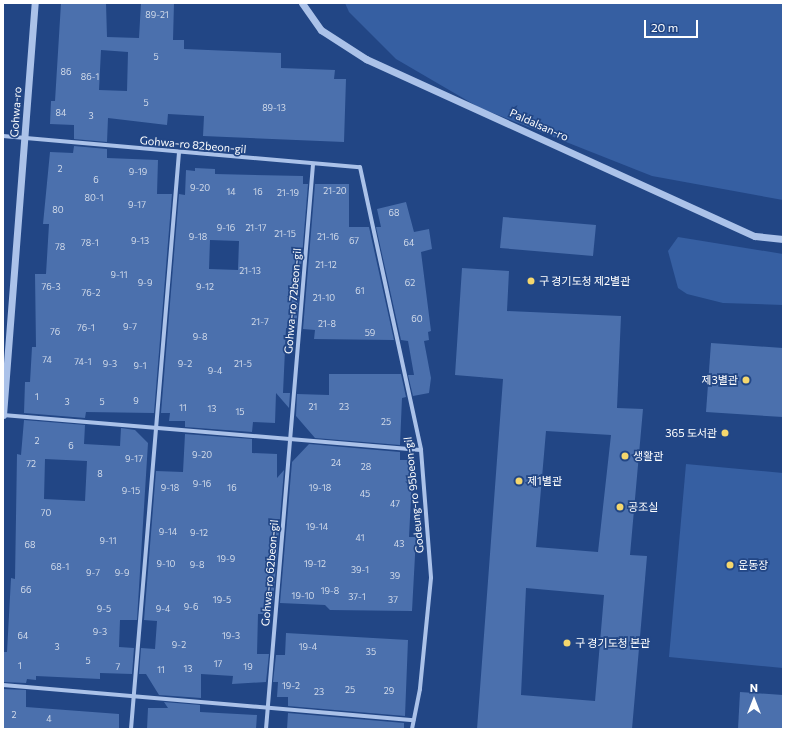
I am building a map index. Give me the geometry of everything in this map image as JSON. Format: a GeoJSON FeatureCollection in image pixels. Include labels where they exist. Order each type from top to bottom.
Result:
{"type":"FeatureCollection","features":[{"type":"Feature","properties":{"kind":"street","name":"Gohwa-ro"},"geometry":{"type":"LineString","coordinates":[[3,415],[35,3]]}},
{"type":"Feature","properties":{"kind":"street","name":"Paldalsan-ro"},"geometry":{"type":"LineString","coordinates":[[302,3],[321,30],[366,59],[755,236],[783,239]]}},
{"type":"Feature","properties":{"kind":"street","name":"Gohwa-ro 82beon-gil"},"geometry":{"type":"LineString","coordinates":[[3,136],[179,153],[360,167]]}},
{"type":"Feature","properties":{"kind":"street"},"geometry":{"type":"LineString","coordinates":[[131,729],[179,153]]}},
{"type":"Feature","properties":{"kind":"street","name":"Gohwa-ro 72beon-gil"},"geometry":{"type":"LineString","coordinates":[[290,441],[313,164]]}},
{"type":"Feature","properties":{"kind":"street","name":"Godeung-ro 95beon-gil"},"geometry":{"type":"LineString","coordinates":[[360,167],[421,450],[431,578],[420,689],[412,729]]}},
{"type":"Feature","properties":{"kind":"street"},"geometry":{"type":"LineString","coordinates":[[3,415],[290,441],[421,450]]}},
{"type":"Feature","properties":{"kind":"street","name":"Gohwa-ro 62beon-gil"},"geometry":{"type":"LineString","coordinates":[[266,729],[290,441]]}},
{"type":"Feature","properties":{"kind":"street"},"geometry":{"type":"LineString","coordinates":[[3,685],[414,720]]}},
{"type":"Feature","properties":{"kind":"shaded area"},"geometry":{"type":"Polygon","coordinates":[[[345,3],[783,3],[783,200],[652,176],[480,108],[396,59],[349,12],[345,3]]]}},
{"type":"Feature","properties":{"kind":"shaded area"},"geometry":{"type":"Polygon","coordinates":[[[678,237],[783,254],[783,305],[723,303],[687,294],[678,288],[668,251],[678,237]]]}},
{"type":"Feature","properties":{"kind":"shaded area","name":"운동장"},"geometry":{"type":"Polygon","coordinates":[[[686,464],[783,473],[783,668],[669,657],[686,464]]]}},
{"type":"Feature","properties":{"kind":"building"},"geometry":{"type":"Polygon","coordinates":[[[61,3],[106,3],[107,37],[139,38],[141,3],[174,3],[173,40],[184,40],[184,49],[281,53],[281,68],[335,70],[334,79],[346,79],[344,142],[203,136],[204,116],[168,114],[167,125],[108,118],[107,142],[74,139],[74,125],[50,124],[51,101],[55,101],[61,3]],[[101,50],[99,90],[127,91],[128,52],[101,50]]]}},
{"type":"Feature","properties":{"kind":"building"},"geometry":{"type":"Polygon","coordinates":[[[74,146],[107,149],[107,158],[158,160],[157,194],[172,194],[154,413],[86,412],[85,418],[24,413],[25,382],[30,382],[32,347],[36,347],[35,274],[46,274],[49,224],[43,224],[50,152],[73,153],[74,146]]]}},
{"type":"Feature","properties":{"kind":"building"},"geometry":{"type":"Polygon","coordinates":[[[195,168],[215,169],[215,174],[303,176],[303,184],[308,184],[296,329],[286,328],[283,393],[290,393],[289,408],[276,393],[275,423],[253,422],[252,432],[185,427],[185,421],[169,421],[170,413],[161,413],[179,194],[185,195],[186,170],[195,171],[195,168]],[[210,240],[209,269],[238,270],[239,241],[210,240]]]}},
{"type":"Feature","properties":{"kind":"building"},"geometry":{"type":"Polygon","coordinates":[[[315,184],[349,184],[349,227],[369,227],[394,340],[314,339],[315,330],[303,329],[315,184]]]}},
{"type":"Feature","properties":{"kind":"building"},"geometry":{"type":"Polygon","coordinates":[[[406,202],[414,232],[429,229],[432,249],[421,252],[431,331],[428,332],[429,340],[424,341],[431,378],[429,393],[413,396],[408,375],[414,375],[408,341],[401,340],[376,227],[381,227],[377,209],[406,202]]]}},
{"type":"Feature","properties":{"kind":"building"},"geometry":{"type":"Polygon","coordinates":[[[503,217],[596,225],[593,256],[500,248],[503,217]]]}},
{"type":"Feature","properties":{"kind":"building"},"geometry":{"type":"Polygon","coordinates":[[[462,268],[509,271],[507,311],[621,316],[617,408],[643,409],[630,555],[647,556],[632,729],[477,729],[503,379],[455,375],[462,268]],[[546,431],[536,547],[598,552],[611,435],[546,431]],[[526,588],[521,695],[595,701],[604,595],[526,588]]]}},
{"type":"Feature","properties":{"kind":"building","name":"제3별관"},"geometry":{"type":"Polygon","coordinates":[[[711,343],[783,348],[783,417],[706,412],[711,343]]]}},
{"type":"Feature","properties":{"kind":"building"},"geometry":{"type":"Polygon","coordinates":[[[329,374],[401,374],[406,397],[402,398],[400,445],[315,438],[296,416],[297,394],[329,395],[329,374]]]}},
{"type":"Feature","properties":{"kind":"building"},"geometry":{"type":"Polygon","coordinates":[[[24,420],[85,425],[84,444],[120,446],[121,428],[135,430],[148,443],[137,620],[120,620],[119,647],[134,648],[132,674],[100,673],[100,679],[36,676],[36,680],[27,679],[26,683],[3,682],[3,652],[7,652],[11,578],[15,579],[17,454],[21,455],[24,420]],[[45,459],[44,499],[85,501],[87,461],[45,459]]]}},
{"type":"Feature","properties":{"kind":"building"},"geometry":{"type":"Polygon","coordinates":[[[185,434],[252,439],[252,453],[277,454],[277,478],[284,470],[273,603],[269,603],[269,614],[258,614],[257,654],[269,654],[266,682],[232,684],[233,676],[201,674],[201,698],[159,695],[146,674],[139,674],[141,648],[155,649],[157,621],[144,620],[156,471],[183,472],[185,434]]]}},
{"type":"Feature","properties":{"kind":"building"},"geometry":{"type":"Polygon","coordinates":[[[309,444],[400,452],[400,460],[413,460],[409,537],[416,537],[412,611],[330,610],[325,605],[280,603],[292,462],[309,444]]]}},
{"type":"Feature","properties":{"kind":"building"},"geometry":{"type":"Polygon","coordinates":[[[286,633],[408,640],[405,716],[288,706],[288,697],[277,697],[278,682],[273,682],[276,655],[285,655],[286,633]]]}},
{"type":"Feature","properties":{"kind":"building"},"geometry":{"type":"Polygon","coordinates":[[[3,689],[26,690],[26,707],[119,714],[119,729],[3,729],[3,689]]]}},
{"type":"Feature","properties":{"kind":"building"},"geometry":{"type":"Polygon","coordinates":[[[740,692],[783,695],[783,729],[738,729],[740,692]]]}},
{"type":"Feature","properties":{"kind":"building"},"geometry":{"type":"Polygon","coordinates":[[[164,702],[200,705],[200,712],[257,715],[256,729],[147,729],[148,708],[168,708],[164,702]]]}},
{"type":"Feature","properties":{"kind":"building"},"geometry":{"type":"Polygon","coordinates":[[[288,713],[404,723],[404,729],[287,729],[288,713]]]}},
{"type":"Feature","properties":{"kind":"place","name":"구 경기도청 제2별관"},"geometry":{"type":"Point","coordinates":[531,281]}},
{"type":"Feature","properties":{"kind":"place","name":"제3별관"},"geometry":{"type":"Point","coordinates":[746,380]}},
{"type":"Feature","properties":{"kind":"place","name":"365 도서관"},"geometry":{"type":"Point","coordinates":[725,433]}},
{"type":"Feature","properties":{"kind":"place","name":"생활관"},"geometry":{"type":"Point","coordinates":[625,456]}},
{"type":"Feature","properties":{"kind":"place","name":"제1별관"},"geometry":{"type":"Point","coordinates":[519,481]}},
{"type":"Feature","properties":{"kind":"place","name":"공조실"},"geometry":{"type":"Point","coordinates":[620,507]}},
{"type":"Feature","properties":{"kind":"place","name":"운동장"},"geometry":{"type":"Point","coordinates":[730,565]}},
{"type":"Feature","properties":{"kind":"place","name":"구 경기도청 본관"},"geometry":{"type":"Point","coordinates":[567,643]}}]}
